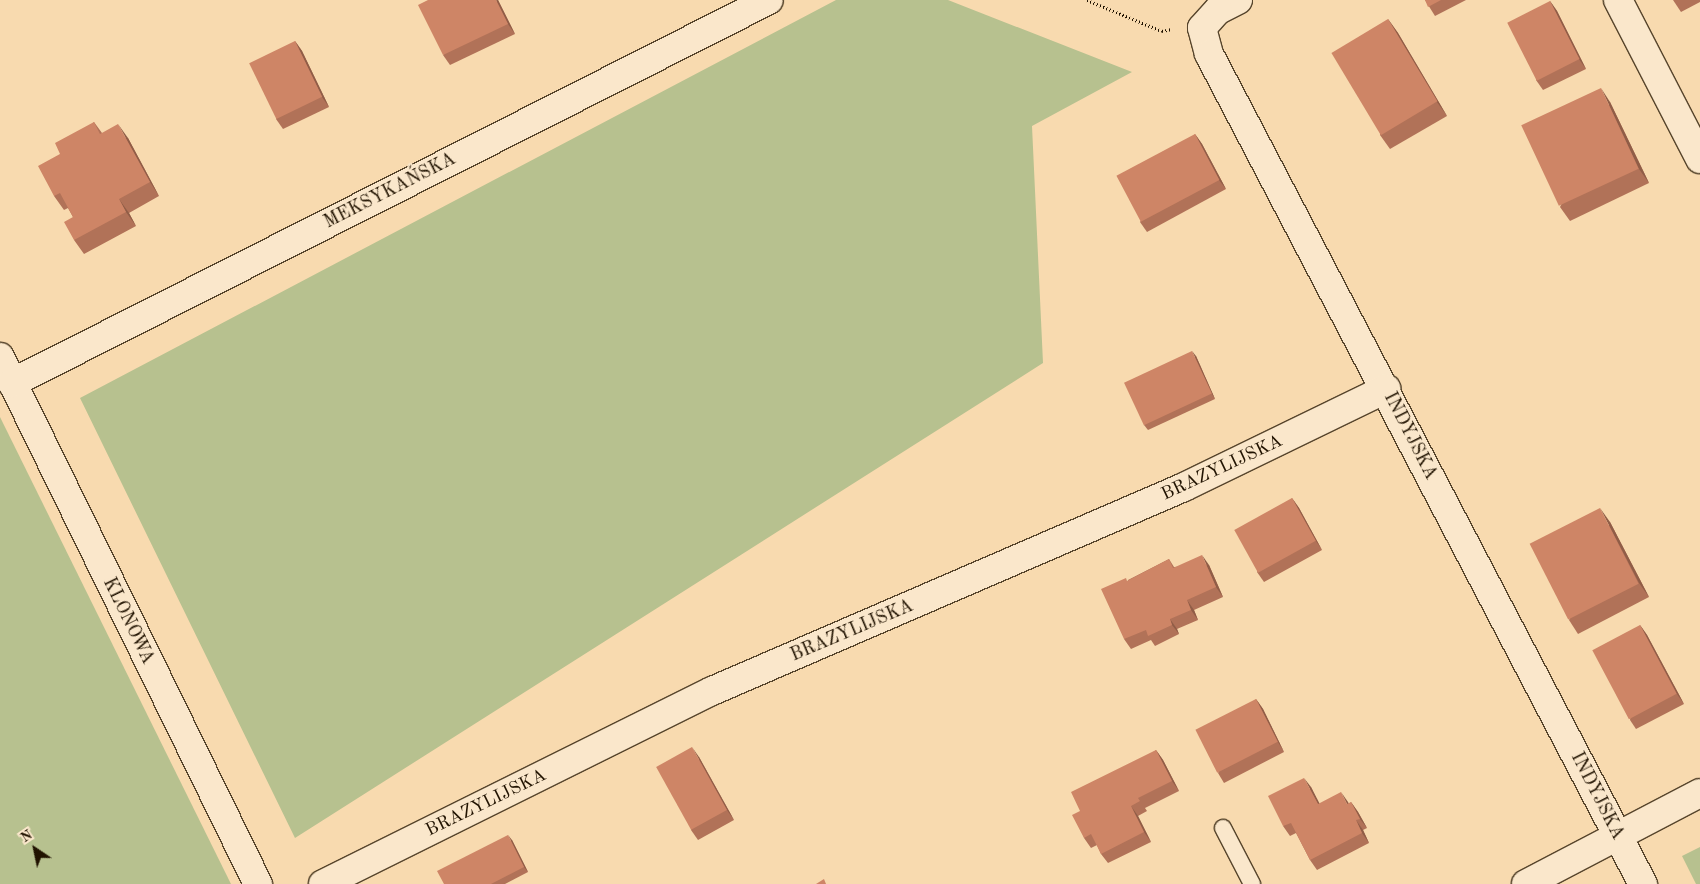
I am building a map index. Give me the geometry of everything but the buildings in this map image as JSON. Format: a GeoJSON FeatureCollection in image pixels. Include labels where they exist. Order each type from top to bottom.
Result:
{"type":"FeatureCollection","features":[{"type":"Feature","properties":{"kind":"street","name":"MEKSYKAŃSKA"},"geometry":{"type":"LineString","coordinates":[[12,383],[769,0]]}},
{"type":"Feature","properties":{"kind":"street"},"geometry":{"type":"LineString","coordinates":[[1202,28],[1218,10],[1238,0]]}},
{"type":"Feature","properties":{"kind":"street"},"geometry":{"type":"LineString","coordinates":[[1618,0],[1700,159]]}},
{"type":"Feature","properties":{"kind":"street","name":"INDYJSKA"},"geometry":{"type":"LineString","coordinates":[[1202,28],[1209,54],[1386,388],[1643,884]]}},
{"type":"Feature","properties":{"kind":"street","name":"KLONOWA"},"geometry":{"type":"LineString","coordinates":[[0,357],[258,884]]}},
{"type":"Feature","properties":{"kind":"street","name":"BRAZYLIJSKA"},"geometry":{"type":"LineString","coordinates":[[323,884],[712,691],[1184,488],[1386,388]]}},
{"type":"Feature","properties":{"kind":"street"},"geometry":{"type":"LineString","coordinates":[[1526,884],[1617,834],[1700,793]]}},
{"type":"Feature","properties":{"kind":"lane"},"geometry":{"type":"LineString","coordinates":[[1222,828],[1252,884]]}},
{"type":"Feature","properties":{"kind":"path"},"geometry":{"type":"LineString","coordinates":[[1087,0],[1162,31],[1202,28]]}},
{"type":"Feature","properties":{"kind":"green space"},"geometry":{"type":"Polygon","coordinates":[[[836,0],[948,0],[1132,72],[1032,126],[1043,363],[295,838],[80,398],[836,0]]]}},
{"type":"Feature","properties":{"kind":"green space"},"geometry":{"type":"Polygon","coordinates":[[[0,417],[231,884],[0,884],[0,417]]]}},
{"type":"Feature","properties":{"kind":"green space"},"geometry":{"type":"Polygon","coordinates":[[[1700,847],[1700,884],[1696,884],[1682,856],[1700,847]]]}}]}
